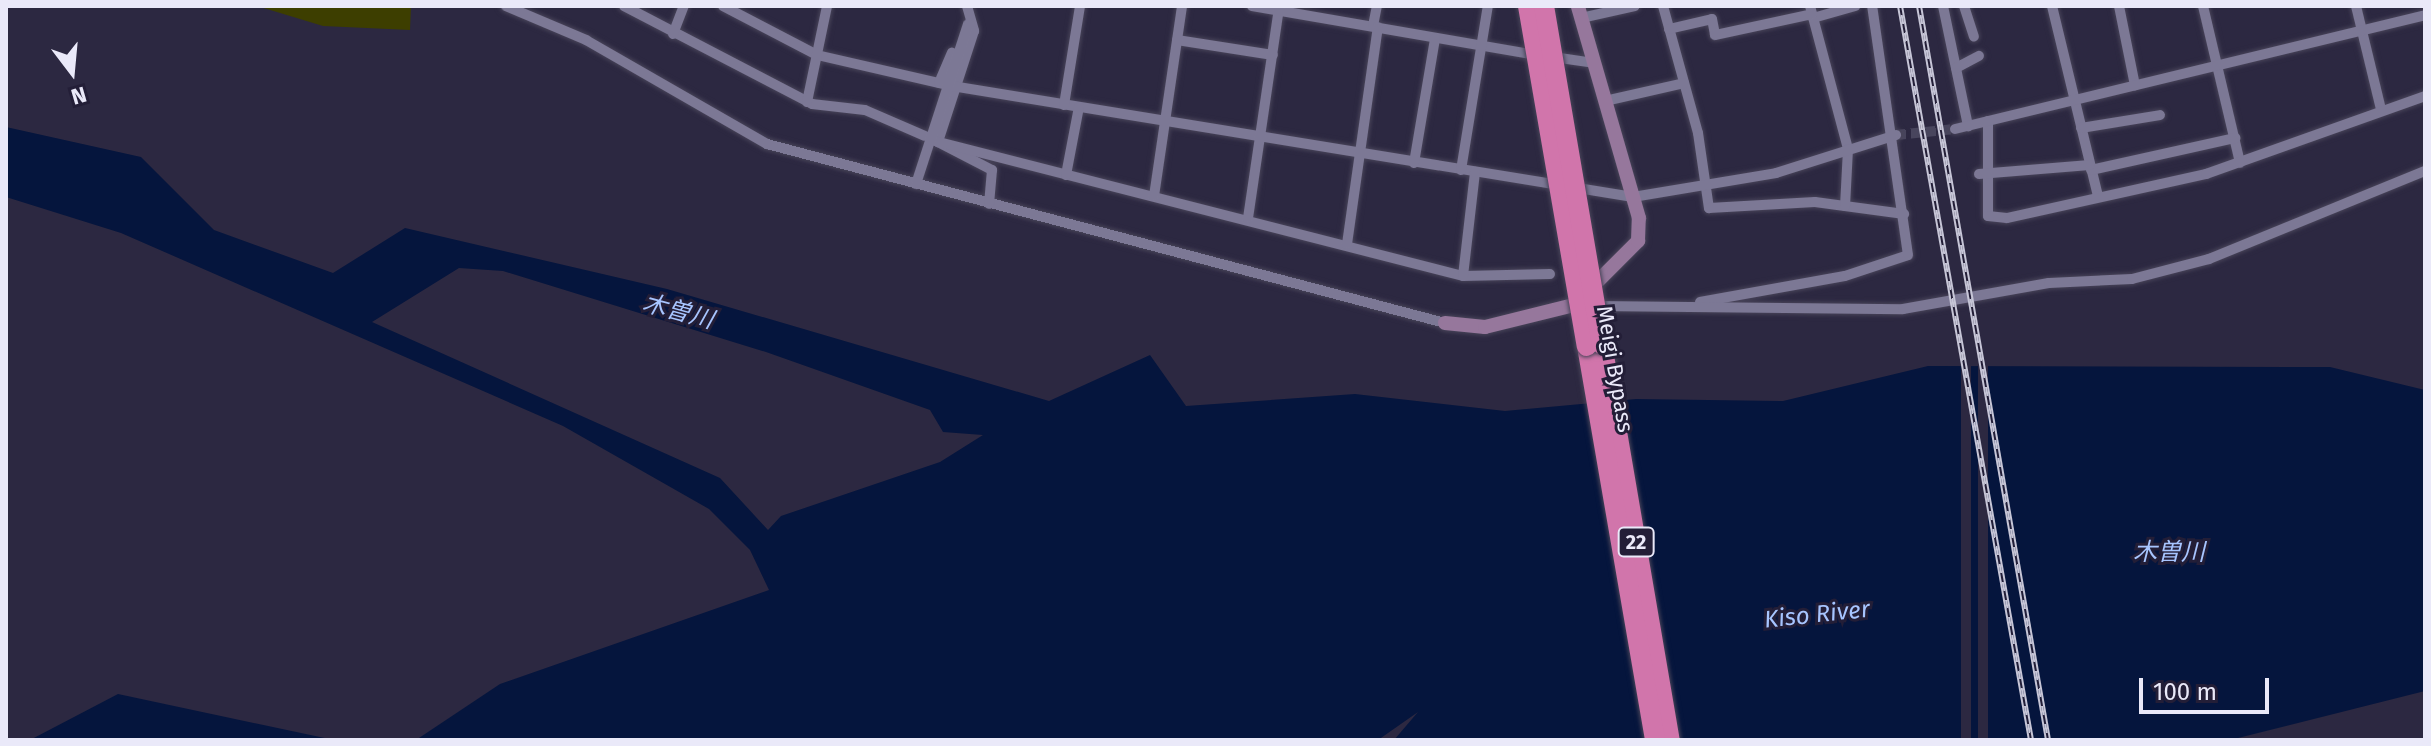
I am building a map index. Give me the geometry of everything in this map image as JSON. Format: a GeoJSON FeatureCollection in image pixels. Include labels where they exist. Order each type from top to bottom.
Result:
{"type":"FeatureCollection","features":[{"type":"Feature","properties":{"kind":"highway","name":"Meigi Bypass"},"geometry":{"type":"LineString","coordinates":[[1528,6],[1655,740]]}},
{"type":"Feature","properties":{"kind":"highway","name":"Meigi Bypass"},"geometry":{"type":"LineString","coordinates":[[1544,6],[1670,740]]}},
{"type":"Feature","properties":{"kind":"main road"},"geometry":{"type":"LineString","coordinates":[[1445,323],[1485,327],[1574,305],[1634,250],[1640,229],[1633,197],[1580,12]]}},
{"type":"Feature","properties":{"kind":"street"},"geometry":{"type":"LineString","coordinates":[[506,6],[586,40],[767,144],[1445,323]]}},
{"type":"Feature","properties":{"kind":"street"},"geometry":{"type":"LineString","coordinates":[[624,6],[807,102],[865,110],[992,170],[989,204]]}},
{"type":"Feature","properties":{"kind":"street"},"geometry":{"type":"LineString","coordinates":[[673,34],[684,6]]}},
{"type":"Feature","properties":{"kind":"street"},"geometry":{"type":"LineString","coordinates":[[723,6],[817,55],[948,85],[1633,197],[1776,173],[1892,136]]}},
{"type":"Feature","properties":{"kind":"street"},"geometry":{"type":"LineString","coordinates":[[807,102],[827,6]]}},
{"type":"Feature","properties":{"kind":"street"},"geometry":{"type":"LineString","coordinates":[[916,184],[968,24],[967,6]]}},
{"type":"Feature","properties":{"kind":"street"},"geometry":{"type":"LineString","coordinates":[[1064,105],[1080,6]]}},
{"type":"Feature","properties":{"kind":"street"},"geometry":{"type":"LineString","coordinates":[[1154,196],[1182,6]]}},
{"type":"Feature","properties":{"kind":"street"},"geometry":{"type":"LineString","coordinates":[[1252,6],[1279,8],[1435,39],[1594,63]]}},
{"type":"Feature","properties":{"kind":"street"},"geometry":{"type":"LineString","coordinates":[[1347,244],[1377,6]]}},
{"type":"Feature","properties":{"kind":"street"},"geometry":{"type":"LineString","coordinates":[[1461,170],[1488,6]]}},
{"type":"Feature","properties":{"kind":"street"},"geometry":{"type":"LineString","coordinates":[[1580,12],[1635,6]]}},
{"type":"Feature","properties":{"kind":"street"},"geometry":{"type":"LineString","coordinates":[[1663,6],[1684,83],[1707,184],[1709,208],[1845,206],[1904,214]]}},
{"type":"Feature","properties":{"kind":"street"},"geometry":{"type":"LineString","coordinates":[[1669,29],[1712,19],[1715,35],[1855,6]]}},
{"type":"Feature","properties":{"kind":"street"},"geometry":{"type":"LineString","coordinates":[[1681,306],[1845,276],[1908,255],[1872,6]]}},
{"type":"Feature","properties":{"kind":"street"},"geometry":{"type":"LineString","coordinates":[[1943,6],[1968,126]]}},
{"type":"Feature","properties":{"kind":"street"},"geometry":{"type":"LineString","coordinates":[[1964,6],[1974,36]]}},
{"type":"Feature","properties":{"kind":"street"},"geometry":{"type":"LineString","coordinates":[[2052,6],[2098,196]]}},
{"type":"Feature","properties":{"kind":"street"},"geometry":{"type":"LineString","coordinates":[[2119,6],[2135,85]]}},
{"type":"Feature","properties":{"kind":"street"},"geometry":{"type":"LineString","coordinates":[[2203,6],[2240,163]]}},
{"type":"Feature","properties":{"kind":"street"},"geometry":{"type":"LineString","coordinates":[[2356,6],[2381,109]]}},
{"type":"Feature","properties":{"kind":"street"},"geometry":{"type":"LineString","coordinates":[[1248,218],[1279,8]]}},
{"type":"Feature","properties":{"kind":"street"},"geometry":{"type":"LineString","coordinates":[[1812,13],[1848,149],[1845,206]]}},
{"type":"Feature","properties":{"kind":"street"},"geometry":{"type":"LineString","coordinates":[[1955,129],[2425,15]]}},
{"type":"Feature","properties":{"kind":"street"},"geometry":{"type":"LineString","coordinates":[[948,85],[974,31],[968,24]]}},
{"type":"Feature","properties":{"kind":"street"},"geometry":{"type":"LineString","coordinates":[[932,140],[968,24]]}},
{"type":"Feature","properties":{"kind":"street"},"geometry":{"type":"LineString","coordinates":[[1414,163],[1435,39]]}},
{"type":"Feature","properties":{"kind":"street"},"geometry":{"type":"LineString","coordinates":[[1177,40],[1273,55]]}},
{"type":"Feature","properties":{"kind":"street"},"geometry":{"type":"LineString","coordinates":[[1956,68],[1979,56]]}},
{"type":"Feature","properties":{"kind":"street"},"geometry":{"type":"LineString","coordinates":[[1605,101],[1684,83]]}},
{"type":"Feature","properties":{"kind":"street"},"geometry":{"type":"LineString","coordinates":[[1988,121],[1984,174],[1988,216],[2022,217],[2240,163],[2381,109],[2425,96]]}},
{"type":"Feature","properties":{"kind":"street"},"geometry":{"type":"LineString","coordinates":[[1066,175],[1079,107]]}},
{"type":"Feature","properties":{"kind":"street"},"geometry":{"type":"LineString","coordinates":[[2081,128],[2160,115]]}},
{"type":"Feature","properties":{"kind":"street"},"geometry":{"type":"LineString","coordinates":[[1984,174],[2090,168],[2235,138]]}},
{"type":"Feature","properties":{"kind":"street"},"geometry":{"type":"LineString","coordinates":[[932,140],[1248,218],[1463,276],[1550,274]]}},
{"type":"Feature","properties":{"kind":"street"},"geometry":{"type":"LineString","coordinates":[[1574,305],[1903,309],[2049,283],[2132,279],[2209,259],[2425,171]]}},
{"type":"Feature","properties":{"kind":"street"},"geometry":{"type":"LineString","coordinates":[[1463,276],[1475,172]]}},
{"type":"Feature","properties":{"kind":"shaded area"},"geometry":{"type":"Polygon","coordinates":[[[257,6],[411,6],[410,30],[323,26],[257,6]]]}},
{"type":"Feature","properties":{"kind":"water","name":"木曽川"},"geometry":{"type":"Polygon","coordinates":[[[6,127],[141,157],[214,230],[333,273],[405,228],[667,289],[1049,401],[1150,355],[1186,406],[1355,394],[1505,411],[1636,399],[1783,401],[1928,366],[2330,367],[2425,390],[2425,691],[2230,740],[1394,740],[1418,712],[1378,740],[416,740],[500,684],[769,590],[750,550],[709,509],[563,426],[121,233],[6,197],[6,127]],[[459,268],[372,322],[720,478],[768,530],[781,516],[940,462],[983,435],[943,432],[930,410],[766,352],[503,271],[459,268]]]}},
{"type":"Feature","properties":{"kind":"water"},"geometry":{"type":"Polygon","coordinates":[[[118,694],[334,740],[30,740],[118,694]]]}},
{"type":"Feature","properties":{"kind":"pier"},"geometry":{"type":"Polygon","coordinates":[[[1961,362],[1971,362],[1971,740],[1961,740],[1961,362]]]}},
{"type":"Feature","properties":{"kind":"pier"},"geometry":{"type":"Polygon","coordinates":[[[1978,362],[1988,362],[1988,740],[1978,740],[1978,362]]]}},
{"type":"Feature","properties":{"kind":"tunnel"},"geometry":{"type":"LineString","coordinates":[[1896,135],[1955,129]]}},
{"type":"Feature","properties":{"kind":"railway"},"geometry":{"type":"LineString","coordinates":[[1900,6],[2031,740]]}},
{"type":"Feature","properties":{"kind":"railway"},"geometry":{"type":"LineString","coordinates":[[1919,6],[2048,740]]}},
{"type":"Feature","properties":{"kind":"water label","name":"Kiso River"},"geometry":{"type":"Point","coordinates":[1817,615]}}]}
